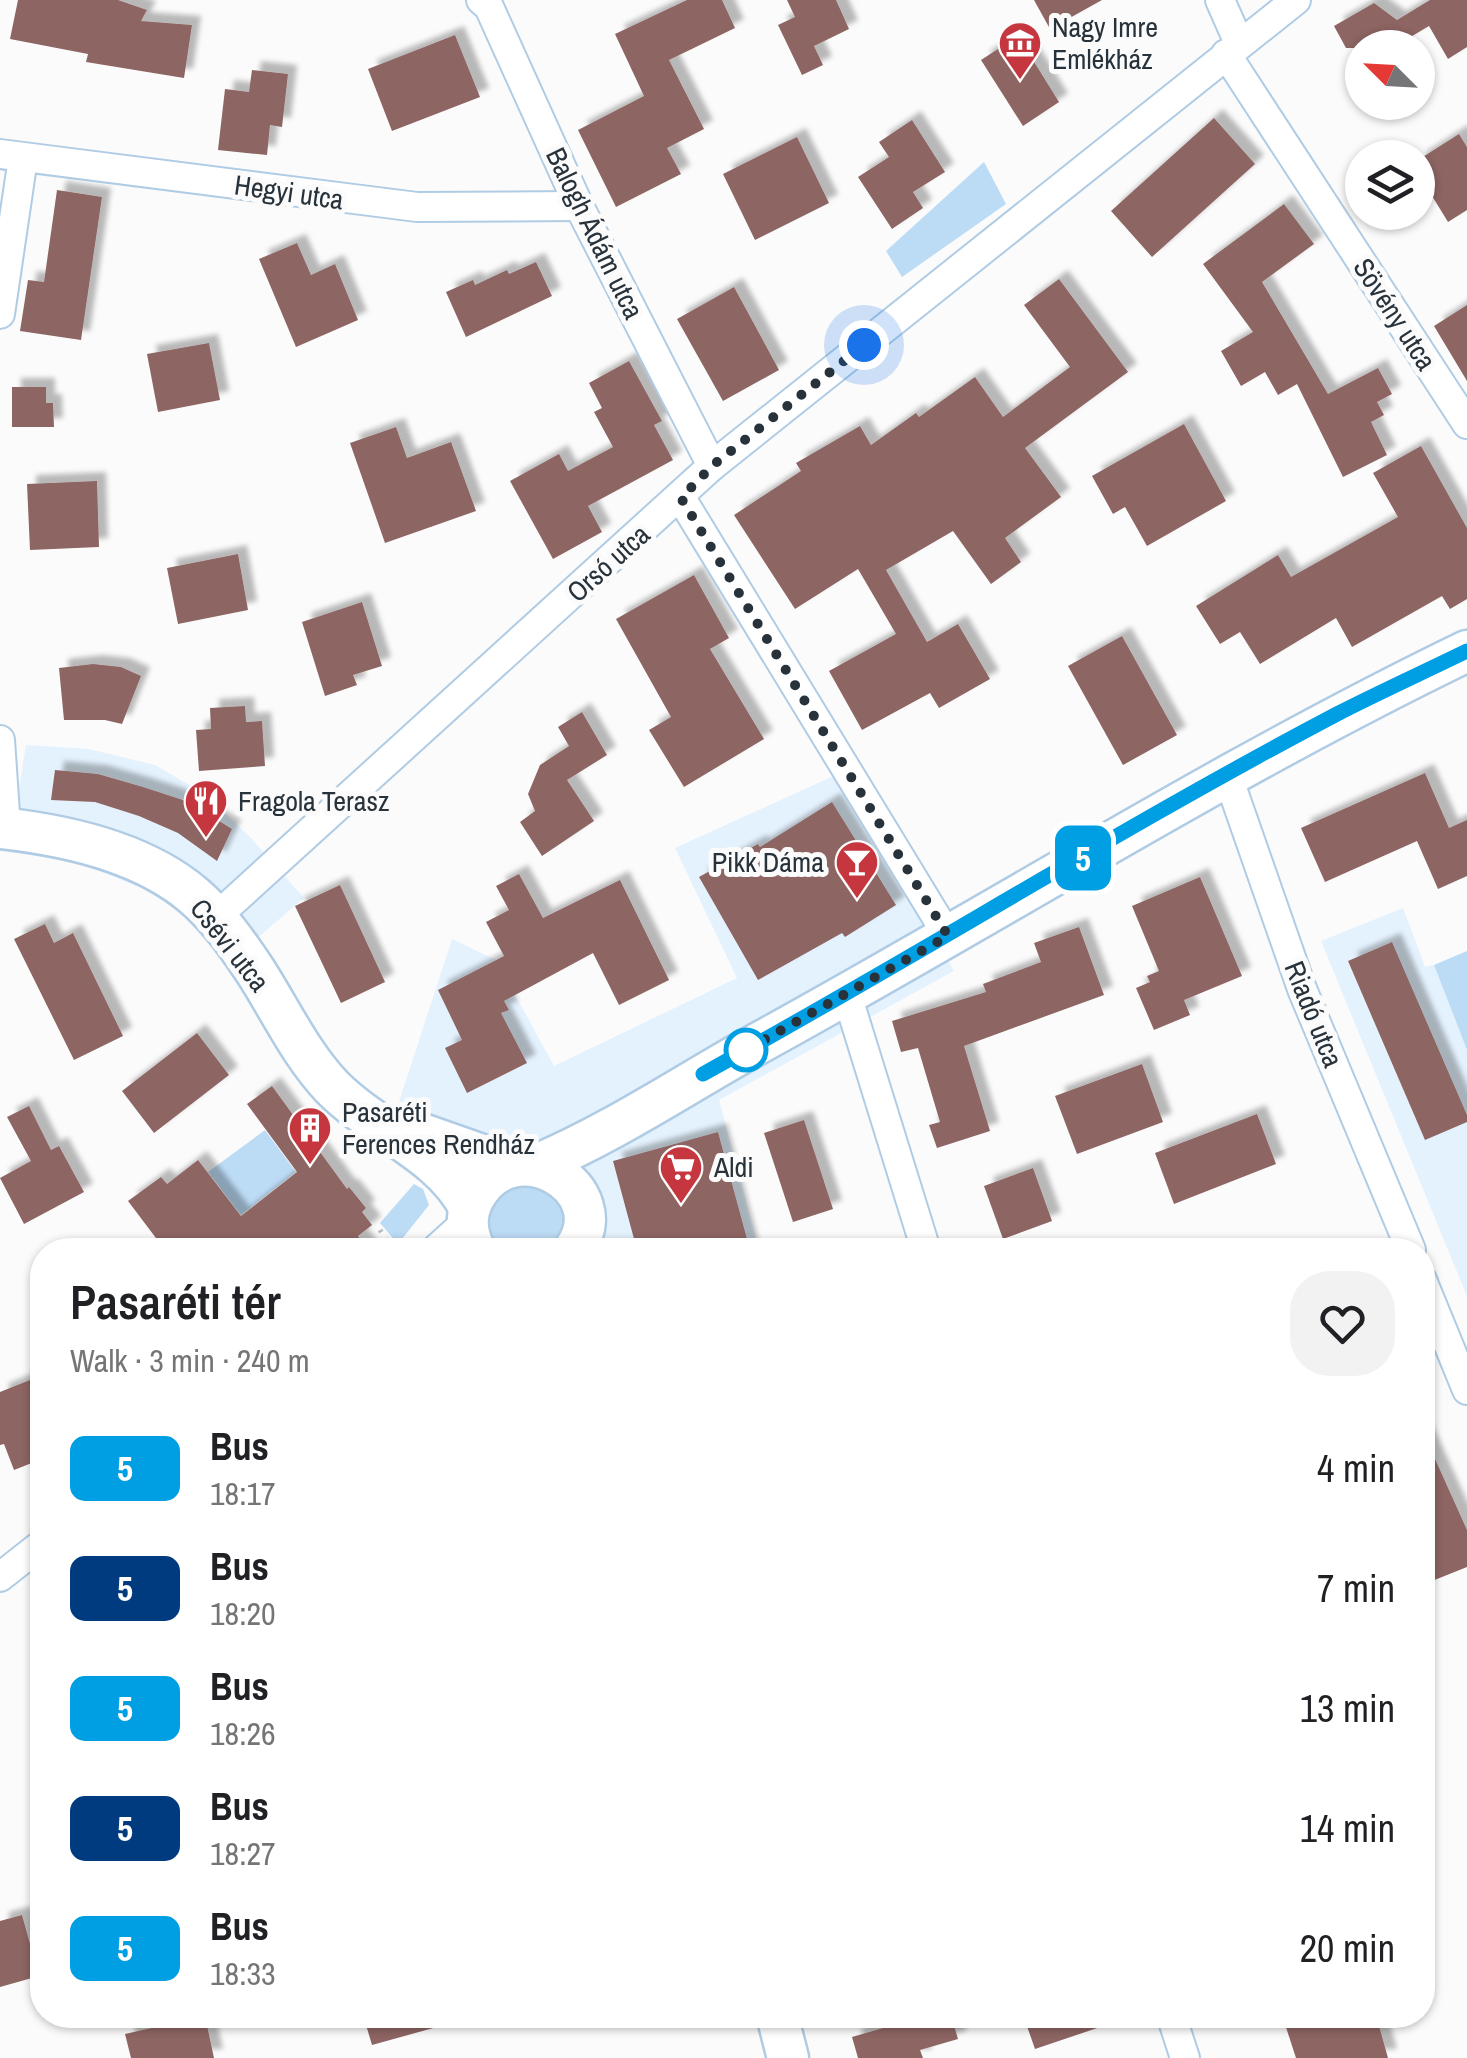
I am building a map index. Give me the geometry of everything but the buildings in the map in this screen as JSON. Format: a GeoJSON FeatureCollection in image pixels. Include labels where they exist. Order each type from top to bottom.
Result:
{"type":"FeatureCollection","features":[{"type":"Feature","properties":{"kind":"street","name":"Balogh Ádám utca"},"geometry":{"type":"LineString","coordinates":[[481,0],[488,7],[580,206],[712,466]]}},
{"type":"Feature","properties":{"kind":"street","name":"Sövény utca"},"geometry":{"type":"LineString","coordinates":[[1220,0],[1232,48],[1467,424]]}},
{"type":"Feature","properties":{"kind":"street","name":"Orsó utca"},"geometry":{"type":"LineString","coordinates":[[216,917],[712,466],[1296,0]]}},
{"type":"Feature","properties":{"kind":"street","name":"Hegyi utca"},"geometry":{"type":"LineString","coordinates":[[11,156],[417,207],[580,206]]}},
{"type":"Feature","properties":{"kind":"street"},"geometry":{"type":"LineString","coordinates":[[0,314],[11,156]]}},
{"type":"Feature","properties":{"kind":"street"},"geometry":{"type":"LineString","coordinates":[[681,498],[948,936]]}},
{"type":"Feature","properties":{"kind":"street"},"geometry":{"type":"LineString","coordinates":[[470,1226],[479,1188],[494,1174],[568,1152],[1227,774],[1340,712],[1467,651]]}},
{"type":"Feature","properties":{"kind":"street"},"geometry":{"type":"LineString","coordinates":[[0,740],[3,828]]}},
{"type":"Feature","properties":{"kind":"street","name":"Riadó utca"},"geometry":{"type":"LineString","coordinates":[[1227,774],[1302,989],[1405,1238]]}},
{"type":"Feature","properties":{"kind":"street","name":"Csévi utca"},"geometry":{"type":"LineString","coordinates":[[3,828],[108,850],[138,862],[193,895],[216,917],[256,972],[296,1042],[331,1086],[357,1110],[458,1184],[470,1226]]}},
{"type":"Feature","properties":{"kind":"street"},"geometry":{"type":"LineString","coordinates":[[847,995],[922,1238]]}},
{"type":"Feature","properties":{"kind":"street","name":"Csévi utca"},"geometry":{"type":"LineString","coordinates":[[357,1110],[456,1148],[550,1170],[564,1178],[580,1237]]}},
{"type":"Feature","properties":{"kind":"street"},"geometry":{"type":"LineString","coordinates":[[580,1237],[589,1172],[597,1156],[637,1112]]}},
{"type":"Feature","properties":{"kind":"street"},"geometry":{"type":"LineString","coordinates":[[1435,1312],[1467,1390]]}},
{"type":"Feature","properties":{"kind":"street"},"geometry":{"type":"LineString","coordinates":[[0,1578],[30,1554]]}},
{"type":"Feature","properties":{"kind":"street"},"geometry":{"type":"LineString","coordinates":[[780,2028],[788,2058]]}},
{"type":"Feature","properties":{"kind":"street"},"geometry":{"type":"LineString","coordinates":[[1176,2028],[1186,2058]]}},
{"type":"Feature","properties":{"kind":"path"},"geometry":{"type":"LineString","coordinates":[[380,1230],[385,1238]]}},
{"type":"Feature","properties":{"kind":"shaded area"},"geometry":{"type":"Polygon","coordinates":[[[984,162],[1006,204],[902,277],[886,251],[984,162]]]}},
{"type":"Feature","properties":{"kind":"shaded area"},"geometry":{"type":"Polygon","coordinates":[[[26,745],[89,749],[155,765],[205,794],[304,898],[229,962],[188,917],[142,888],[77,862],[9,852],[26,745]]]}},
{"type":"Feature","properties":{"kind":"shaded area"},"geometry":{"type":"Polygon","coordinates":[[[838,774],[954,971],[719,1100],[756,1238],[597,1238],[572,1133],[532,1149],[476,1147],[397,1108],[452,939],[496,960],[554,1066],[737,978],[675,848],[838,774]]]}},
{"type":"Feature","properties":{"kind":"shaded area"},"geometry":{"type":"Polygon","coordinates":[[[1403,908],[1425,967],[1434,965],[1467,1050],[1467,1296],[1321,941],[1403,908]]]}},
{"type":"Feature","properties":{"kind":"shaded area"},"geometry":{"type":"Polygon","coordinates":[[[1467,951],[1467,1050],[1434,965],[1467,951]]]}},
{"type":"Feature","properties":{"kind":"shaded area"},"geometry":{"type":"Polygon","coordinates":[[[265,1130],[296,1172],[241,1215],[208,1172],[265,1130]]]}},
{"type":"Feature","properties":{"kind":"shaded area"},"geometry":{"type":"Polygon","coordinates":[[[521,1180],[557,1194],[567,1218],[560,1238],[490,1238],[488,1208],[521,1180]]]}},
{"type":"Feature","properties":{"kind":"shaded area"},"geometry":{"type":"Polygon","coordinates":[[[414,1184],[423,1189],[429,1205],[403,1238],[393,1238],[380,1223],[414,1184]]]}},
{"type":"Feature","properties":{"kind":"bus line","name":"5"},"geometry":{"type":"LineString","coordinates":[[703,1074],[1255,759],[1340,712],[1467,651]]}},
{"type":"Feature","properties":{"kind":"place","name":"Nagy Imre Emlékház"},"geometry":{"type":"Point","coordinates":[1020,81]}},
{"type":"Feature","properties":{"kind":"place","name":"Fragola Terasz"},"geometry":{"type":"Point","coordinates":[206,839]}},
{"type":"Feature","properties":{"kind":"place","name":"Pikk Dáma"},"geometry":{"type":"Point","coordinates":[857,900]}},
{"type":"Feature","properties":{"kind":"place","name":"Pasaréti Ferences Rendház"},"geometry":{"type":"Point","coordinates":[310,1166]}},
{"type":"Feature","properties":{"kind":"place","name":"Aldi"},"geometry":{"type":"Point","coordinates":[681,1205]}},
{"type":"Feature","properties":{"kind":"route"},"geometry":{"type":"LineString","coordinates":[[746,1050],[732,1058],[948,936],[681,498],[712,466],[864,345]]}}]}
